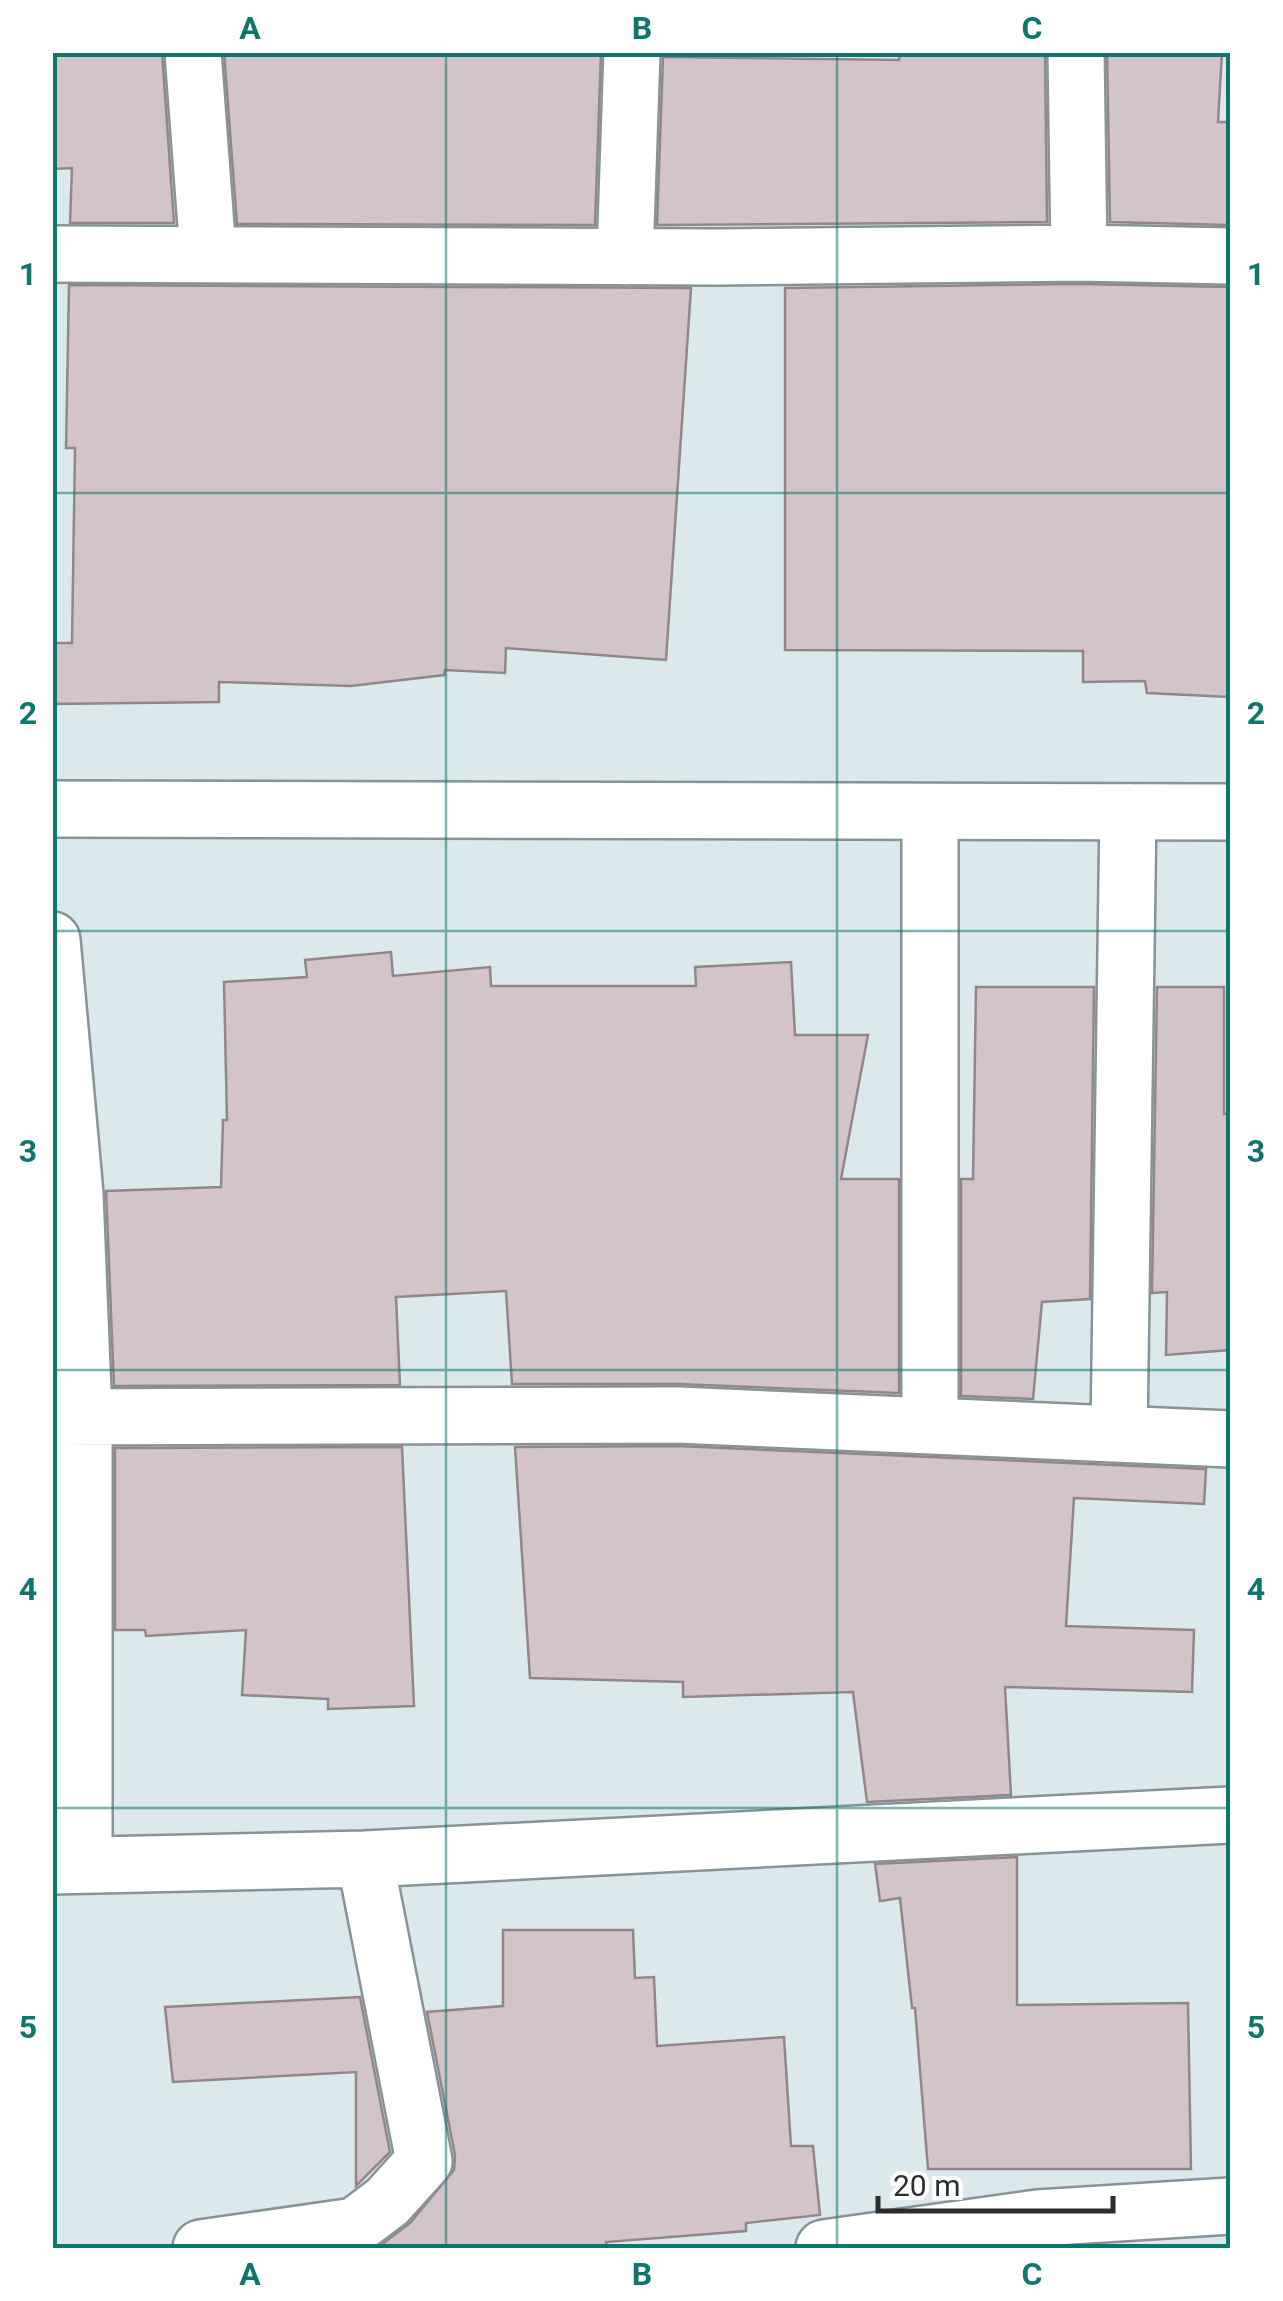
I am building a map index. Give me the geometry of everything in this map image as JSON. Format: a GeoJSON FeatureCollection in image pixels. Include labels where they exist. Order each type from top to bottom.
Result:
{"type":"FeatureCollection","features":[{"type":"Feature","properties":{"kind":"street"},"geometry":{"type":"LineString","coordinates":[[193,52],[208,253]]}},
{"type":"Feature","properties":{"kind":"street"},"geometry":{"type":"LineString","coordinates":[[624,257],[632,52]]}},
{"type":"Feature","properties":{"kind":"street"},"geometry":{"type":"LineString","coordinates":[[1076,52],[1079,253]]}},
{"type":"Feature","properties":{"kind":"street"},"geometry":{"type":"LineString","coordinates":[[52,254],[1230,256]]}},
{"type":"Feature","properties":{"kind":"street"},"geometry":{"type":"LineString","coordinates":[[52,808],[1230,812]]}},
{"type":"Feature","properties":{"kind":"street"},"geometry":{"type":"LineString","coordinates":[[930,812],[930,1424]]}},
{"type":"Feature","properties":{"kind":"street"},"geometry":{"type":"LineString","coordinates":[[1119,1432],[1128,812]]}},
{"type":"Feature","properties":{"kind":"street"},"geometry":{"type":"LineString","coordinates":[[52,940],[75,1194],[68,1416],[68,1865],[365,1859],[1230,1814]]}},
{"type":"Feature","properties":{"kind":"street"},"geometry":{"type":"LineString","coordinates":[[68,1416],[678,1415],[1230,1439]]}},
{"type":"Feature","properties":{"kind":"street"},"geometry":{"type":"LineString","coordinates":[[201,2248],[355,2226],[387,2202],[424,2161],[365,1859]]}},
{"type":"Feature","properties":{"kind":"street"},"geometry":{"type":"LineString","coordinates":[[824,2248],[1074,2232],[1230,2206]]}},
{"type":"Feature","properties":{"kind":"building"},"geometry":{"type":"Polygon","coordinates":[[[52,52],[162,52],[174,223],[70,223],[72,168],[52,169],[52,52]]]}},
{"type":"Feature","properties":{"kind":"building"},"geometry":{"type":"Polygon","coordinates":[[[224,52],[601,52],[595,225],[237,224],[224,52]]]}},
{"type":"Feature","properties":{"kind":"building"},"geometry":{"type":"Polygon","coordinates":[[[900,52],[1045,52],[1047,222],[657,225],[663,57],[899,60],[900,52]]]}},
{"type":"Feature","properties":{"kind":"building"},"geometry":{"type":"Polygon","coordinates":[[[1107,52],[1222,52],[1218,122],[1230,122],[1230,225],[1110,222],[1107,52]]]}},
{"type":"Feature","properties":{"kind":"building"},"geometry":{"type":"Polygon","coordinates":[[[1079,284],[1230,287],[1230,697],[1147,693],[1145,681],[1083,682],[1083,651],[785,650],[785,288],[1079,284]]]}},
{"type":"Feature","properties":{"kind":"building"},"geometry":{"type":"Polygon","coordinates":[[[69,285],[691,288],[666,660],[506,648],[505,673],[445,670],[444,675],[351,686],[219,682],[219,702],[52,704],[52,643],[72,643],[75,448],[66,448],[69,285]]]}},
{"type":"Feature","properties":{"kind":"building"},"geometry":{"type":"Polygon","coordinates":[[[391,952],[393,976],[490,967],[491,986],[696,986],[695,967],[791,962],[795,1035],[868,1035],[841,1179],[899,1179],[899,1393],[679,1384],[512,1384],[506,1291],[396,1297],[400,1385],[114,1386],[106,1191],[221,1187],[223,1120],[227,1120],[224,982],[307,977],[305,960],[391,952]]]}},
{"type":"Feature","properties":{"kind":"building"},"geometry":{"type":"Polygon","coordinates":[[[976,987],[1094,987],[1090,1299],[1042,1302],[1033,1399],[961,1396],[961,1179],[973,1179],[976,987]]]}},
{"type":"Feature","properties":{"kind":"building"},"geometry":{"type":"Polygon","coordinates":[[[1157,987],[1224,987],[1224,1114],[1230,1113],[1230,1350],[1166,1355],[1167,1292],[1152,1293],[1157,987]]]}},
{"type":"Feature","properties":{"kind":"building"},"geometry":{"type":"Polygon","coordinates":[[[677,1446],[1206,1469],[1204,1504],[1074,1498],[1066,1626],[1194,1630],[1192,1692],[1005,1687],[1011,1795],[867,1802],[853,1692],[683,1697],[683,1682],[530,1678],[515,1447],[677,1446]]]}},
{"type":"Feature","properties":{"kind":"building"},"geometry":{"type":"Polygon","coordinates":[[[402,1447],[414,1706],[328,1709],[328,1699],[242,1695],[246,1630],[146,1636],[145,1630],[115,1630],[115,1448],[402,1447]]]}},
{"type":"Feature","properties":{"kind":"building"},"geometry":{"type":"Polygon","coordinates":[[[1017,1857],[1017,2005],[1188,2003],[1191,2169],[928,2169],[915,2008],[900,1898],[880,1901],[875,1864],[1017,1857]]]}},
{"type":"Feature","properties":{"kind":"building"},"geometry":{"type":"Polygon","coordinates":[[[503,1930],[633,1930],[635,1978],[654,1977],[657,2046],[784,2037],[791,2146],[813,2146],[820,2215],[746,2223],[746,2231],[606,2242],[607,2245],[377,2248],[410,2223],[454,2170],[455,2155],[427,2012],[503,2006],[503,1930]]]}},
{"type":"Feature","properties":{"kind":"building"},"geometry":{"type":"Polygon","coordinates":[[[360,1997],[390,2152],[356,2186],[356,2072],[173,2082],[165,2007],[360,1997]]]}}]}
